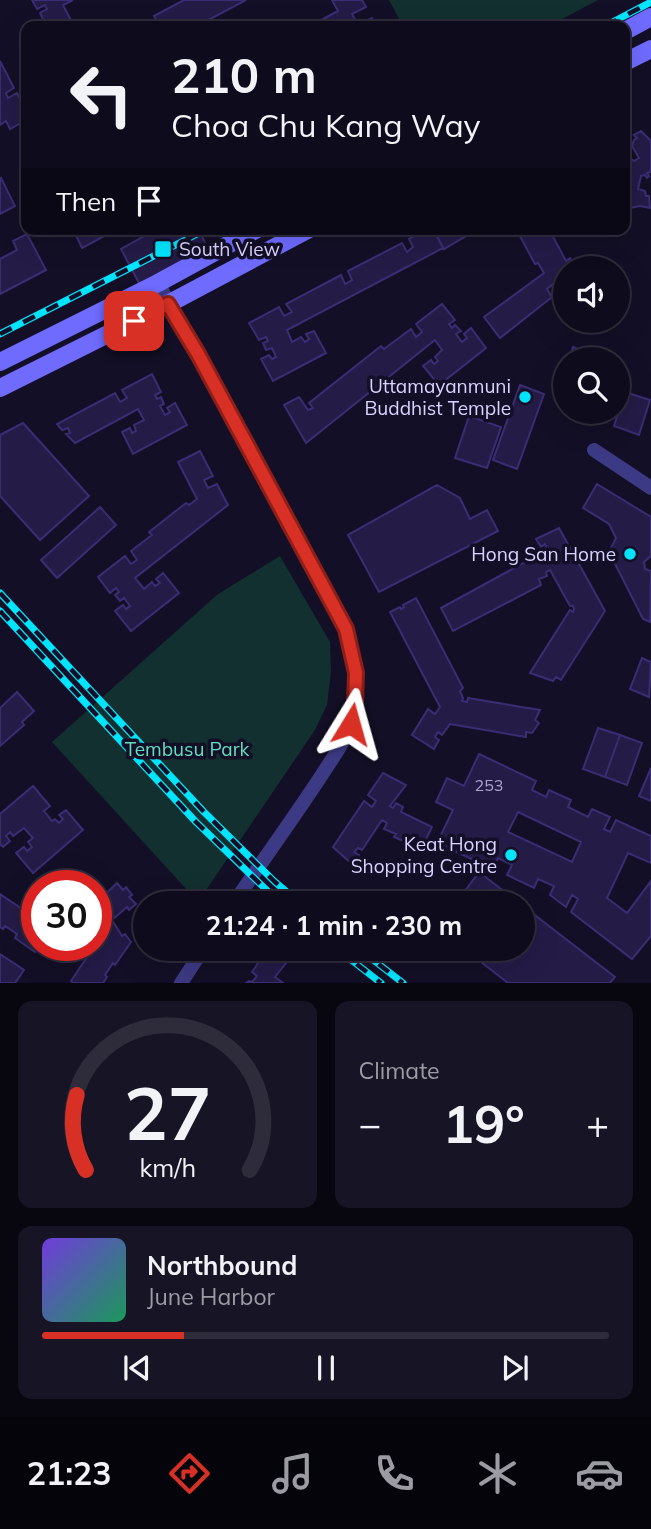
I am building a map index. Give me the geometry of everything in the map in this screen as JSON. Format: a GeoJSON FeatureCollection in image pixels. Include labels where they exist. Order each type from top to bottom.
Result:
{"type":"FeatureCollection","features":[{"type":"Feature","properties":{"kind":"main road"},"geometry":{"type":"LineString","coordinates":[[630,28],[651,17]]}},
{"type":"Feature","properties":{"kind":"main road"},"geometry":{"type":"LineString","coordinates":[[630,60],[651,49]]}},
{"type":"Feature","properties":{"kind":"main road"},"geometry":{"type":"LineString","coordinates":[[0,362],[158,283],[246,235]]}},
{"type":"Feature","properties":{"kind":"main road"},"geometry":{"type":"LineString","coordinates":[[0,388],[298,235]]}},
{"type":"Feature","properties":{"kind":"street"},"geometry":{"type":"LineString","coordinates":[[158,283],[346,629],[356,673],[355,705],[346,735],[312,790],[242,891]]}},
{"type":"Feature","properties":{"kind":"street"},"geometry":{"type":"LineString","coordinates":[[594,450],[651,488]]}},
{"type":"Feature","properties":{"kind":"street"},"geometry":{"type":"LineString","coordinates":[[181,983],[195,961]]}},
{"type":"Feature","properties":{"kind":"green space"},"geometry":{"type":"Polygon","coordinates":[[[389,0],[598,0],[558,21],[400,21],[389,0]]]}},
{"type":"Feature","properties":{"kind":"green space","name":"Tembusu Park"},"geometry":{"type":"Polygon","coordinates":[[[280,556],[330,642],[331,672],[327,705],[315,730],[205,891],[188,891],[52,742],[218,594],[280,556]]]}},
{"type":"Feature","properties":{"kind":"building"},"geometry":{"type":"Polygon","coordinates":[[[32,0],[73,0],[63,5],[71,21],[44,21],[40,13],[47,9],[45,5],[37,9],[32,0]]]}},
{"type":"Feature","properties":{"kind":"building"},"geometry":{"type":"Polygon","coordinates":[[[184,0],[246,0],[206,21],[157,21],[154,16],[184,0]]]}},
{"type":"Feature","properties":{"kind":"building"},"geometry":{"type":"Polygon","coordinates":[[[332,0],[362,0],[366,7],[352,14],[356,21],[319,21],[338,11],[332,0]]]}},
{"type":"Feature","properties":{"kind":"building"},"geometry":{"type":"Polygon","coordinates":[[[0,61],[14,88],[6,93],[8,98],[17,93],[21,101],[21,123],[10,129],[6,121],[0,125],[0,61]]]}},
{"type":"Feature","properties":{"kind":"building"},"geometry":{"type":"Polygon","coordinates":[[[641,131],[651,141],[651,172],[647,173],[647,178],[645,175],[641,176],[638,189],[649,196],[650,208],[630,208],[630,164],[631,159],[634,161],[639,158],[632,146],[637,138],[634,135],[641,131]]]}},
{"type":"Feature","properties":{"kind":"building"},"geometry":{"type":"Polygon","coordinates":[[[0,179],[15,206],[0,214],[0,179]]]}},
{"type":"Feature","properties":{"kind":"building"},"geometry":{"type":"Polygon","coordinates":[[[28,235],[46,270],[0,294],[0,259],[17,250],[13,241],[28,235]]]}},
{"type":"Feature","properties":{"kind":"building"},"geometry":{"type":"Polygon","coordinates":[[[76,235],[106,235],[82,248],[76,235]]]}},
{"type":"Feature","properties":{"kind":"building"},"geometry":{"type":"Polygon","coordinates":[[[146,235],[201,235],[209,250],[141,287],[121,249],[146,235]]]}},
{"type":"Feature","properties":{"kind":"building"},"geometry":{"type":"Polygon","coordinates":[[[416,235],[436,235],[443,248],[287,330],[292,342],[301,337],[305,342],[309,339],[306,334],[314,331],[326,353],[273,381],[261,359],[269,355],[272,359],[276,357],[272,348],[266,350],[263,343],[268,341],[266,337],[259,340],[249,323],[279,307],[284,316],[292,312],[286,304],[341,275],[345,284],[352,280],[348,271],[402,243],[407,252],[413,247],[409,239],[416,235]]]}},
{"type":"Feature","properties":{"kind":"building"},"geometry":{"type":"Polygon","coordinates":[[[436,235],[468,235],[444,249],[436,235]]]}},
{"type":"Feature","properties":{"kind":"building"},"geometry":{"type":"Polygon","coordinates":[[[519,235],[552,235],[563,256],[553,256],[553,284],[547,289],[552,297],[500,338],[484,317],[544,273],[538,263],[535,264],[519,235]]]}},
{"type":"Feature","properties":{"kind":"building"},"geometry":{"type":"Polygon","coordinates":[[[442,304],[455,320],[449,324],[452,328],[455,325],[461,331],[456,334],[462,342],[467,338],[464,334],[471,328],[486,348],[439,385],[423,366],[431,360],[434,364],[438,361],[435,357],[442,350],[435,340],[306,443],[284,405],[299,397],[308,410],[313,408],[309,403],[381,346],[384,349],[411,329],[416,337],[422,332],[416,324],[442,304]]]}},
{"type":"Feature","properties":{"kind":"building"},"geometry":{"type":"Polygon","coordinates":[[[152,374],[161,392],[155,395],[157,399],[161,397],[164,404],[160,406],[165,415],[170,412],[167,408],[175,403],[187,425],[133,454],[122,432],[130,428],[132,433],[136,431],[134,425],[144,420],[138,409],[75,443],[66,434],[70,433],[68,428],[62,430],[57,424],[115,393],[120,402],[127,398],[122,390],[152,374]]]}},
{"type":"Feature","properties":{"kind":"building"},"geometry":{"type":"Polygon","coordinates":[[[520,385],[544,394],[517,469],[493,460],[520,385]]]}},
{"type":"Feature","properties":{"kind":"building"},"geometry":{"type":"Polygon","coordinates":[[[630,394],[650,400],[639,435],[614,426],[630,424],[630,394]]]}},
{"type":"Feature","properties":{"kind":"building"},"geometry":{"type":"Polygon","coordinates":[[[469,416],[501,427],[487,468],[455,458],[469,416]]]}},
{"type":"Feature","properties":{"kind":"building"},"geometry":{"type":"Polygon","coordinates":[[[23,423],[89,496],[40,540],[0,496],[0,435],[23,423]]]}},
{"type":"Feature","properties":{"kind":"building"},"geometry":{"type":"Polygon","coordinates":[[[200,451],[213,476],[204,480],[208,488],[217,484],[228,505],[135,578],[144,589],[152,582],[155,586],[160,583],[156,579],[163,573],[179,593],[131,631],[115,611],[123,605],[126,609],[130,606],[124,598],[120,601],[115,595],[119,592],[116,588],[110,593],[98,577],[125,556],[131,564],[137,560],[131,551],[152,535],[149,532],[186,503],[189,505],[197,499],[178,462],[200,451]]]}},
{"type":"Feature","properties":{"kind":"building","name":"Hong San Home"},"geometry":{"type":"Polygon","coordinates":[[[597,484],[651,517],[651,556],[644,562],[645,569],[651,571],[650,622],[643,619],[609,552],[616,538],[609,524],[583,508],[597,484]]]}},
{"type":"Feature","properties":{"kind":"building"},"geometry":{"type":"Polygon","coordinates":[[[437,485],[460,498],[470,519],[487,510],[498,531],[379,592],[348,535],[437,485]]]}},
{"type":"Feature","properties":{"kind":"building"},"geometry":{"type":"Polygon","coordinates":[[[100,507],[116,525],[57,578],[41,560],[100,507]]]}},
{"type":"Feature","properties":{"kind":"building"},"geometry":{"type":"Polygon","coordinates":[[[559,528],[605,611],[561,680],[556,677],[553,681],[530,673],[570,610],[573,612],[574,609],[550,570],[546,572],[547,576],[539,579],[541,585],[453,631],[441,608],[547,550],[545,544],[541,547],[536,539],[559,528]]]}},
{"type":"Feature","properties":{"kind":"building"},"geometry":{"type":"Polygon","coordinates":[[[416,598],[463,688],[460,691],[462,701],[467,702],[468,698],[540,710],[535,720],[539,723],[532,733],[526,732],[526,737],[450,724],[442,735],[438,732],[435,737],[439,740],[434,749],[412,735],[428,709],[435,714],[440,707],[390,612],[400,607],[401,609],[416,598]]]}},
{"type":"Feature","properties":{"kind":"building"},"geometry":{"type":"Polygon","coordinates":[[[642,658],[651,662],[649,697],[630,689],[642,658]]]}},
{"type":"Feature","properties":{"kind":"building"},"geometry":{"type":"Polygon","coordinates":[[[17,692],[34,711],[22,722],[24,725],[0,746],[0,708],[17,692]]]}},
{"type":"Feature","properties":{"kind":"building"},"geometry":{"type":"Polygon","coordinates":[[[598,728],[620,735],[605,777],[583,769],[598,728]]]}},
{"type":"Feature","properties":{"kind":"building"},"geometry":{"type":"Polygon","coordinates":[[[620,735],[642,743],[627,785],[605,777],[620,735]]]}},
{"type":"Feature","properties":{"kind":"building","name":"Keat Hong Shopping Centre"},"geometry":{"type":"Polygon","coordinates":[[[479,754],[536,781],[532,790],[546,797],[549,790],[571,800],[568,807],[588,817],[592,809],[610,817],[604,829],[610,832],[616,820],[651,836],[651,863],[628,853],[607,898],[627,913],[651,881],[651,936],[632,959],[571,912],[578,899],[572,895],[566,907],[550,895],[554,886],[538,879],[534,888],[507,875],[512,865],[498,858],[493,869],[437,843],[453,810],[436,802],[447,778],[464,786],[479,754]],[[518,812],[508,832],[572,862],[581,842],[518,812]]]}},
{"type":"Feature","properties":{"kind":"building"},"geometry":{"type":"Polygon","coordinates":[[[651,768],[651,801],[639,796],[651,768]]]}},
{"type":"Feature","properties":{"kind":"building"},"geometry":{"type":"Polygon","coordinates":[[[383,773],[406,785],[390,806],[393,808],[396,803],[403,807],[401,812],[432,827],[421,850],[413,846],[415,841],[411,839],[408,843],[394,837],[396,834],[384,829],[387,823],[382,820],[362,850],[358,848],[354,852],[359,855],[353,865],[333,847],[364,801],[372,807],[376,801],[368,795],[383,773]]]}},
{"type":"Feature","properties":{"kind":"building"},"geometry":{"type":"Polygon","coordinates":[[[33,786],[50,806],[44,811],[52,821],[55,819],[59,823],[63,819],[59,815],[66,810],[83,830],[36,870],[30,870],[16,853],[24,847],[27,851],[32,847],[28,842],[33,838],[24,828],[13,836],[10,832],[6,836],[10,841],[3,847],[0,844],[0,814],[33,786]]]}},
{"type":"Feature","properties":{"kind":"building"},"geometry":{"type":"Polygon","coordinates":[[[479,872],[504,891],[465,891],[479,872]]]}},
{"type":"Feature","properties":{"kind":"building"},"geometry":{"type":"Polygon","coordinates":[[[117,883],[123,890],[126,887],[132,895],[129,897],[133,901],[133,907],[129,910],[127,907],[112,920],[112,888],[117,883]]]}},
{"type":"Feature","properties":{"kind":"building"},"geometry":{"type":"Polygon","coordinates":[[[0,894],[21,908],[21,942],[15,938],[17,934],[5,926],[3,929],[0,927],[0,894]]]}},
{"type":"Feature","properties":{"kind":"building"},"geometry":{"type":"Polygon","coordinates":[[[535,915],[615,977],[610,983],[508,983],[480,961],[535,961],[535,915]]]}},
{"type":"Feature","properties":{"kind":"building"},"geometry":{"type":"Polygon","coordinates":[[[112,920],[122,936],[125,934],[131,942],[115,965],[113,963],[103,983],[71,981],[84,961],[112,961],[112,920]]]}},
{"type":"Feature","properties":{"kind":"building"},"geometry":{"type":"Polygon","coordinates":[[[0,954],[24,970],[15,983],[0,983],[0,954]]]}},
{"type":"Feature","properties":{"kind":"building"},"geometry":{"type":"Polygon","coordinates":[[[260,961],[286,963],[275,977],[283,983],[246,983],[252,982],[257,976],[252,972],[260,961]]]}},
{"type":"Feature","properties":{"kind":"railway"},"geometry":{"type":"LineString","coordinates":[[615,21],[651,2]]}},
{"type":"Feature","properties":{"kind":"railway"},"geometry":{"type":"LineString","coordinates":[[0,334],[195,235]]}},
{"type":"Feature","properties":{"kind":"railway"},"geometry":{"type":"LineString","coordinates":[[0,593],[204,812],[286,891]]}},
{"type":"Feature","properties":{"kind":"railway"},"geometry":{"type":"LineString","coordinates":[[0,611],[196,822],[268,891]]}},
{"type":"Feature","properties":{"kind":"railway"},"geometry":{"type":"LineString","coordinates":[[353,961],[381,983]]}},
{"type":"Feature","properties":{"kind":"railway"},"geometry":{"type":"LineString","coordinates":[[375,961],[403,983]]}},
{"type":"Feature","properties":{"kind":"place","name":"South View"},"geometry":{"type":"Point","coordinates":[163,249]}},
{"type":"Feature","properties":{"kind":"place","name":"Uttamayanmuni Buddhist Temple"},"geometry":{"type":"Point","coordinates":[525,397]}},
{"type":"Feature","properties":{"kind":"place","name":"Hong San Home"},"geometry":{"type":"Point","coordinates":[630,554]}},
{"type":"Feature","properties":{"kind":"place","name":"Keat Hong Shopping Centre"},"geometry":{"type":"Point","coordinates":[511,855]}},
{"type":"Feature","properties":{"kind":"route"},"geometry":{"type":"LineString","coordinates":[[134,321],[168,304],[198,354],[301,545],[350,640],[356,673],[355,705],[351,724]]}}]}
